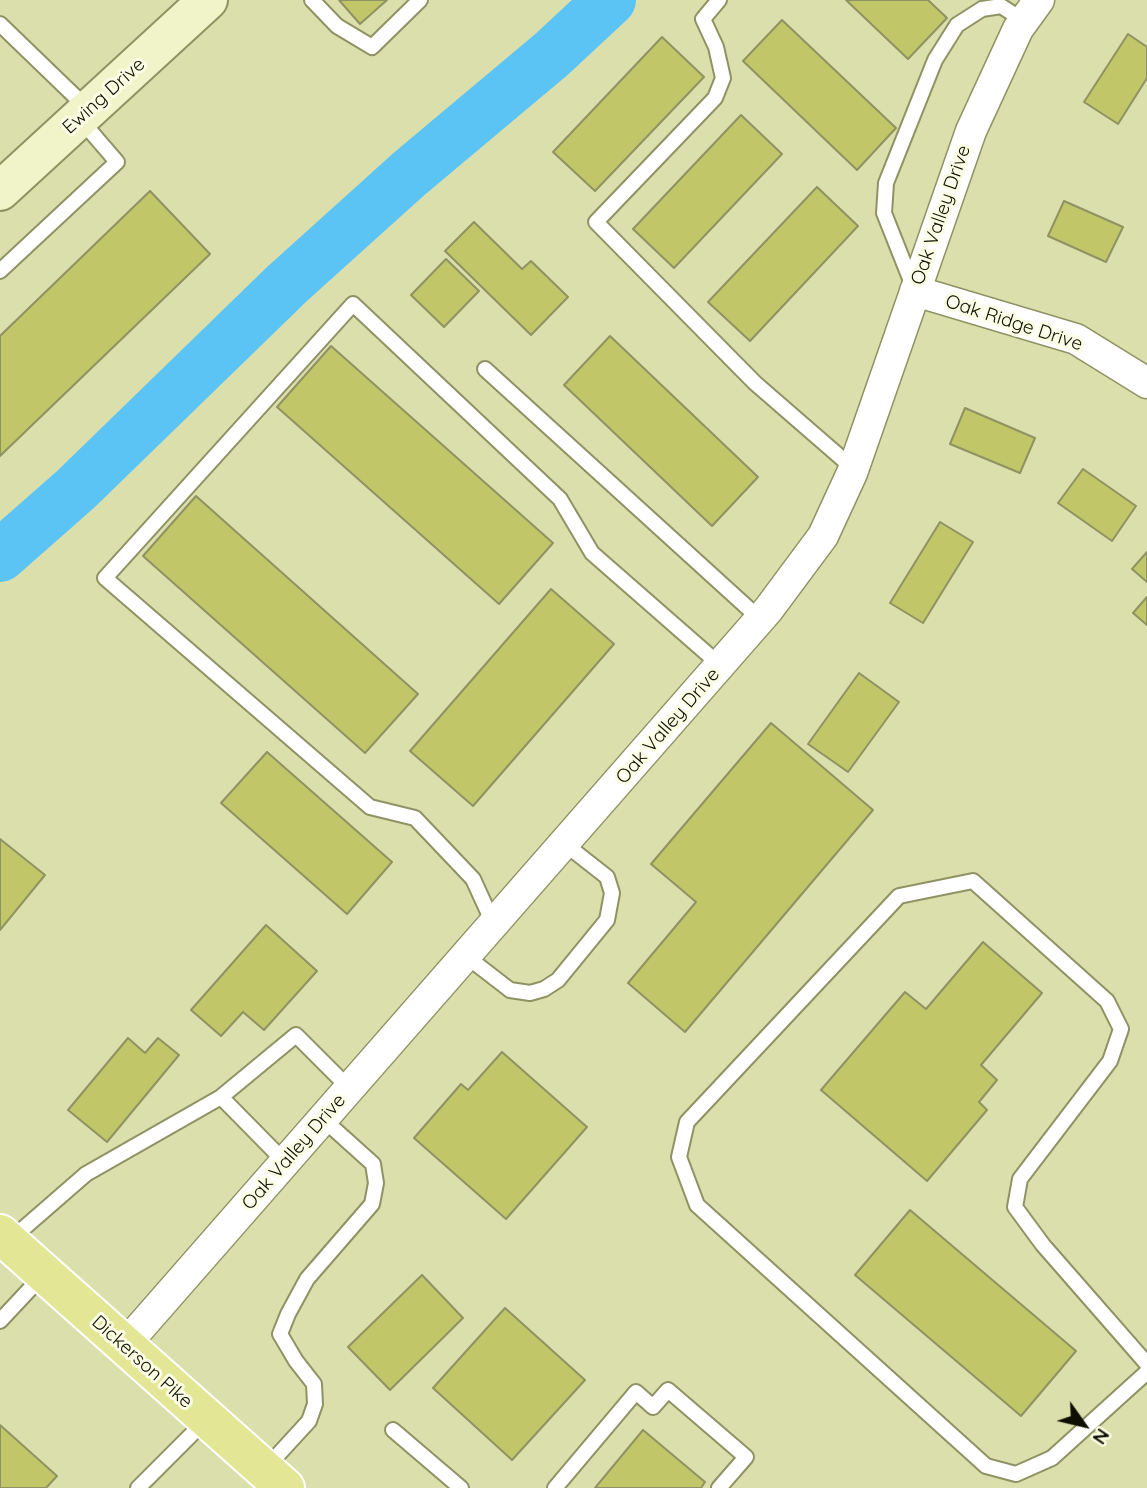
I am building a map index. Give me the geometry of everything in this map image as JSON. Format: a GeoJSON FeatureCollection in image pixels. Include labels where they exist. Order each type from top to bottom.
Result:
{"type":"FeatureCollection","features":[{"type":"Feature","properties":{"kind":"main road","name":"Ewing Drive"},"geometry":{"type":"LineString","coordinates":[[0,191],[196,7]]}},
{"type":"Feature","properties":{"kind":"main road","name":"Dickerson Pike"},"geometry":{"type":"LineString","coordinates":[[4,1238],[277,1483]]}},
{"type":"Feature","properties":{"kind":"street","name":"Oak Valley Drive"},"geometry":{"type":"LineString","coordinates":[[124,1346],[760,619],[823,536],[854,469],[971,131],[1018,29],[1032,10]]}},
{"type":"Feature","properties":{"kind":"street","name":"Oak Ridge Drive"},"geometry":{"type":"LineString","coordinates":[[915,291],[1076,339],[1147,383]]}},
{"type":"Feature","properties":{"kind":"lane"},"geometry":{"type":"LineString","coordinates":[[312,0],[337,26],[372,47],[420,0]]}},
{"type":"Feature","properties":{"kind":"lane"},"geometry":{"type":"LineString","coordinates":[[719,0],[703,19],[716,47],[723,78],[715,98],[596,222],[755,383],[854,469]]}},
{"type":"Feature","properties":{"kind":"lane"},"geometry":{"type":"LineString","coordinates":[[915,291],[884,213],[886,183],[935,60],[957,25],[982,9],[1001,6],[1032,10]]}},
{"type":"Feature","properties":{"kind":"lane"},"geometry":{"type":"LineString","coordinates":[[0,24],[84,114],[117,162],[0,271]]}},
{"type":"Feature","properties":{"kind":"lane"},"geometry":{"type":"LineString","coordinates":[[494,925],[473,879],[415,818],[370,807],[105,578],[353,304],[560,499],[593,552],[720,665]]}},
{"type":"Feature","properties":{"kind":"lane"},"geometry":{"type":"LineString","coordinates":[[485,369],[760,619]]}},
{"type":"Feature","properties":{"kind":"lane"},"geometry":{"type":"LineString","coordinates":[[466,956],[510,990],[530,993],[544,989],[558,980],[607,920],[612,893],[607,877],[565,844]]}},
{"type":"Feature","properties":{"kind":"lane"},"geometry":{"type":"LineString","coordinates":[[1147,1364],[1043,1245],[1015,1207],[1020,1180],[1110,1061],[1121,1029],[1107,1001],[973,881],[899,895],[687,1122],[678,1157],[697,1205],[986,1466],[1016,1474],[1052,1458],[1147,1372]]}},
{"type":"Feature","properties":{"kind":"lane"},"geometry":{"type":"LineString","coordinates":[[4,1238],[86,1174],[221,1097],[296,1035],[350,1089]]}},
{"type":"Feature","properties":{"kind":"lane"},"geometry":{"type":"LineString","coordinates":[[221,1097],[285,1162]]}},
{"type":"Feature","properties":{"kind":"lane"},"geometry":{"type":"LineString","coordinates":[[277,1483],[310,1420],[315,1404],[314,1384],[290,1353],[281,1334],[288,1314],[307,1279],[372,1204],[376,1183],[373,1164],[323,1119]]}},
{"type":"Feature","properties":{"kind":"lane"},"geometry":{"type":"LineString","coordinates":[[0,1321],[44,1274]]}},
{"type":"Feature","properties":{"kind":"lane"},"geometry":{"type":"LineString","coordinates":[[555,1488],[636,1392],[653,1407],[668,1390],[746,1457],[719,1488]]}},
{"type":"Feature","properties":{"kind":"lane"},"geometry":{"type":"LineString","coordinates":[[138,1488],[206,1419]]}},
{"type":"Feature","properties":{"kind":"lane"},"geometry":{"type":"LineString","coordinates":[[393,1430],[461,1488]]}},
{"type":"Feature","properties":{"kind":"building"},"geometry":{"type":"Polygon","coordinates":[[[339,0],[387,0],[360,24],[339,0]]]}},
{"type":"Feature","properties":{"kind":"building"},"geometry":{"type":"Polygon","coordinates":[[[846,0],[928,0],[947,18],[908,59],[846,0]]]}},
{"type":"Feature","properties":{"kind":"building"},"geometry":{"type":"Polygon","coordinates":[[[782,20],[896,128],[857,170],[743,61],[782,20]]]}},
{"type":"Feature","properties":{"kind":"building"},"geometry":{"type":"Polygon","coordinates":[[[1128,34],[1147,47],[1147,78],[1118,124],[1084,102],[1128,34]]]}},
{"type":"Feature","properties":{"kind":"building"},"geometry":{"type":"Polygon","coordinates":[[[662,37],[704,77],[595,191],[553,152],[662,37]]]}},
{"type":"Feature","properties":{"kind":"building"},"geometry":{"type":"Polygon","coordinates":[[[741,115],[782,154],[674,268],[633,229],[741,115]]]}},
{"type":"Feature","properties":{"kind":"building"},"geometry":{"type":"Polygon","coordinates":[[[817,187],[858,226],[750,341],[708,302],[817,187]]]}},
{"type":"Feature","properties":{"kind":"building"},"geometry":{"type":"Polygon","coordinates":[[[150,191],[210,254],[0,456],[0,336],[150,191]]]}},
{"type":"Feature","properties":{"kind":"building"},"geometry":{"type":"Polygon","coordinates":[[[1064,201],[1123,227],[1106,262],[1048,236],[1064,201]]]}},
{"type":"Feature","properties":{"kind":"building"},"geometry":{"type":"Polygon","coordinates":[[[474,222],[522,269],[531,261],[568,297],[531,335],[445,251],[474,222]]]}},
{"type":"Feature","properties":{"kind":"building"},"geometry":{"type":"Polygon","coordinates":[[[446,259],[479,291],[444,327],[411,295],[446,259]]]}},
{"type":"Feature","properties":{"kind":"building"},"geometry":{"type":"Polygon","coordinates":[[[610,336],[758,477],[712,526],[564,385],[610,336]]]}},
{"type":"Feature","properties":{"kind":"building"},"geometry":{"type":"Polygon","coordinates":[[[331,346],[553,543],[499,604],[277,407],[331,346]]]}},
{"type":"Feature","properties":{"kind":"building"},"geometry":{"type":"Polygon","coordinates":[[[965,408],[1035,438],[1020,473],[950,444],[965,408]]]}},
{"type":"Feature","properties":{"kind":"building"},"geometry":{"type":"Polygon","coordinates":[[[1083,469],[1136,506],[1112,541],[1058,503],[1083,469]]]}},
{"type":"Feature","properties":{"kind":"building"},"geometry":{"type":"Polygon","coordinates":[[[196,496],[418,694],[365,753],[143,556],[196,496]]]}},
{"type":"Feature","properties":{"kind":"building"},"geometry":{"type":"Polygon","coordinates":[[[940,522],[973,542],[923,623],[890,603],[940,522]]]}},
{"type":"Feature","properties":{"kind":"building"},"geometry":{"type":"Polygon","coordinates":[[[1147,552],[1147,582],[1132,569],[1147,552]]]}},
{"type":"Feature","properties":{"kind":"building"},"geometry":{"type":"Polygon","coordinates":[[[551,589],[614,644],[473,806],[410,751],[551,589]]]}},
{"type":"Feature","properties":{"kind":"building"},"geometry":{"type":"Polygon","coordinates":[[[1147,597],[1147,625],[1133,613],[1147,597]]]}},
{"type":"Feature","properties":{"kind":"building"},"geometry":{"type":"Polygon","coordinates":[[[859,673],[899,702],[848,772],[808,744],[859,673]]]}},
{"type":"Feature","properties":{"kind":"building"},"geometry":{"type":"Polygon","coordinates":[[[771,723],[873,810],[685,1032],[628,983],[696,902],[651,864],[771,723]]]}},
{"type":"Feature","properties":{"kind":"building"},"geometry":{"type":"Polygon","coordinates":[[[267,752],[392,862],[347,914],[221,803],[267,752]]]}},
{"type":"Feature","properties":{"kind":"building"},"geometry":{"type":"Polygon","coordinates":[[[0,839],[45,875],[0,930],[0,839]]]}},
{"type":"Feature","properties":{"kind":"building"},"geometry":{"type":"Polygon","coordinates":[[[266,925],[317,971],[264,1030],[243,1012],[221,1036],[191,1010],[266,925]]]}},
{"type":"Feature","properties":{"kind":"building"},"geometry":{"type":"Polygon","coordinates":[[[983,942],[1042,993],[981,1065],[997,1080],[979,1102],[987,1110],[927,1181],[821,1090],[905,992],[926,1009],[983,942]]]}},
{"type":"Feature","properties":{"kind":"building"},"geometry":{"type":"Polygon","coordinates":[[[128,1038],[145,1053],[158,1038],[179,1055],[107,1142],[68,1110],[128,1038]]]}},
{"type":"Feature","properties":{"kind":"building"},"geometry":{"type":"Polygon","coordinates":[[[502,1052],[587,1127],[506,1219],[414,1138],[461,1084],[468,1090],[502,1052]]]}},
{"type":"Feature","properties":{"kind":"building"},"geometry":{"type":"Polygon","coordinates":[[[910,1210],[1076,1351],[1021,1416],[855,1275],[910,1210]]]}},
{"type":"Feature","properties":{"kind":"building"},"geometry":{"type":"Polygon","coordinates":[[[422,1275],[463,1318],[390,1390],[348,1347],[422,1275]]]}},
{"type":"Feature","properties":{"kind":"building"},"geometry":{"type":"Polygon","coordinates":[[[505,1308],[585,1380],[512,1460],[433,1388],[505,1308]]]}},
{"type":"Feature","properties":{"kind":"building"},"geometry":{"type":"Polygon","coordinates":[[[0,1425],[57,1476],[46,1488],[0,1488],[0,1425]]]}},
{"type":"Feature","properties":{"kind":"building"},"geometry":{"type":"Polygon","coordinates":[[[643,1430],[705,1482],[701,1488],[595,1488],[643,1430]]]}},
{"type":"Feature","properties":{"kind":"waterway"},"geometry":{"type":"LineString","coordinates":[[0,556],[76,489],[287,284],[409,174],[552,54],[610,0]]}}]}
